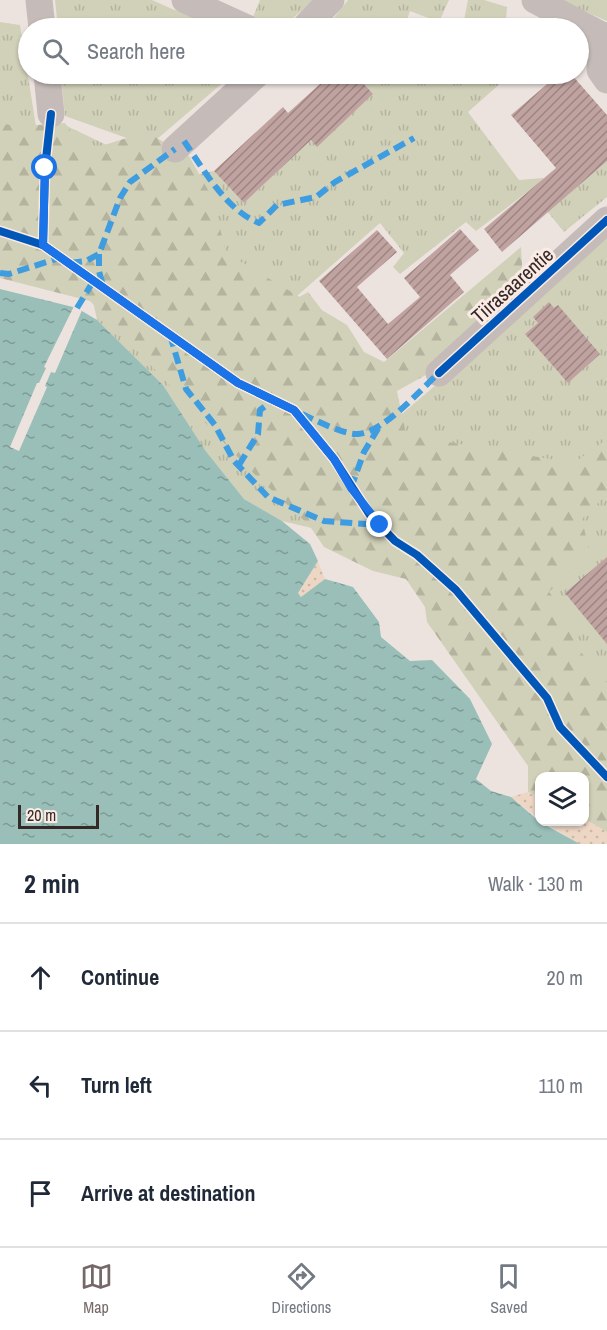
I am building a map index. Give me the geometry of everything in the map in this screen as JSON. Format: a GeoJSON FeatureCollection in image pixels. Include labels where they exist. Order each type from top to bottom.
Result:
{"type":"FeatureCollection","features":[{"type":"Feature","properties":{"kind":"street"},"geometry":{"type":"LineString","coordinates":[[39,0],[41,18]]}},
{"type":"Feature","properties":{"kind":"street"},"geometry":{"type":"LineString","coordinates":[[184,0],[224,18]]}},
{"type":"Feature","properties":{"kind":"street"},"geometry":{"type":"LineString","coordinates":[[314,18],[331,0]]}},
{"type":"Feature","properties":{"kind":"street"},"geometry":{"type":"LineString","coordinates":[[535,0],[569,18]]}},
{"type":"Feature","properties":{"kind":"street"},"geometry":{"type":"LineString","coordinates":[[589,29],[605,37],[600,70],[607,80]]}},
{"type":"Feature","properties":{"kind":"street"},"geometry":{"type":"LineString","coordinates":[[48,84],[51,114]]}},
{"type":"Feature","properties":{"kind":"street"},"geometry":{"type":"LineString","coordinates":[[176,149],[246,84]]}},
{"type":"Feature","properties":{"kind":"street","name":"Tiirasaarentie"},"geometry":{"type":"LineString","coordinates":[[439,373],[604,230]]}},
{"type":"Feature","properties":{"kind":"green space"},"geometry":{"type":"Polygon","coordinates":[[[55,0],[152,0],[192,18],[57,18],[55,0]]]}},
{"type":"Feature","properties":{"kind":"green space"},"geometry":{"type":"Polygon","coordinates":[[[260,0],[313,0],[292,18],[253,17],[260,0]]]}},
{"type":"Feature","properties":{"kind":"green space"},"geometry":{"type":"Polygon","coordinates":[[[348,0],[449,0],[441,18],[428,18],[410,11],[408,18],[334,18],[348,0]]]}},
{"type":"Feature","properties":{"kind":"green space"},"geometry":{"type":"Polygon","coordinates":[[[468,0],[484,0],[507,7],[506,18],[464,18],[468,0]]]}},
{"type":"Feature","properties":{"kind":"green space"},"geometry":{"type":"Polygon","coordinates":[[[559,0],[607,0],[607,21],[559,0]]]}},
{"type":"Feature","properties":{"kind":"green space"},"geometry":{"type":"Polygon","coordinates":[[[0,22],[18,25],[18,84],[29,84],[37,133],[0,150],[0,22]]]}},
{"type":"Feature","properties":{"kind":"green space"},"geometry":{"type":"Polygon","coordinates":[[[62,84],[221,84],[149,146],[65,116],[62,84]]]}},
{"type":"Feature","properties":{"kind":"green space"},"geometry":{"type":"Polygon","coordinates":[[[364,84],[500,84],[468,112],[519,180],[543,178],[574,189],[607,161],[607,197],[564,232],[530,190],[476,231],[466,222],[400,274],[393,267],[404,253],[380,223],[289,303],[308,292],[402,414],[607,238],[607,705],[134,248],[65,125],[177,179],[214,171],[244,203],[311,140],[317,146],[373,94],[364,84]]]}},
{"type":"Feature","properties":{"kind":"green space"},"geometry":{"type":"Polygon","coordinates":[[[65,123],[85,151],[146,132],[189,156],[213,199],[226,253],[347,325],[364,352],[384,362],[521,247],[523,282],[433,371],[397,391],[406,435],[574,463],[607,439],[607,494],[582,519],[589,551],[549,592],[578,628],[579,650],[607,683],[607,832],[589,821],[589,772],[535,772],[535,795],[528,792],[528,766],[427,622],[425,607],[406,579],[373,571],[324,547],[309,525],[250,470],[90,301],[0,278],[0,124],[23,126],[65,123]]]}},
{"type":"Feature","properties":{"kind":"green space"},"geometry":{"type":"Polygon","coordinates":[[[93,301],[316,529],[282,521],[244,499],[205,450],[163,385],[97,320],[93,301]]]}},
{"type":"Feature","properties":{"kind":"sand"},"geometry":{"type":"Polygon","coordinates":[[[318,561],[325,579],[302,598],[298,593],[318,561]]]}},
{"type":"Feature","properties":{"kind":"sand"},"geometry":{"type":"Polygon","coordinates":[[[528,792],[535,795],[535,816],[511,797],[528,792]]]}},
{"type":"Feature","properties":{"kind":"sand"},"geometry":{"type":"Polygon","coordinates":[[[589,821],[607,832],[607,844],[580,844],[550,826],[589,826],[589,821]]]}},
{"type":"Feature","properties":{"kind":"water"},"geometry":{"type":"Polygon","coordinates":[[[0,289],[77,308],[97,320],[163,385],[205,450],[244,499],[282,521],[310,544],[318,561],[298,593],[301,597],[325,579],[353,587],[379,622],[381,637],[410,661],[432,660],[470,699],[492,744],[476,779],[491,791],[511,797],[535,818],[535,826],[547,826],[580,844],[0,844],[0,289]]]}},
{"type":"Feature","properties":{"kind":"pier"},"geometry":{"type":"Polygon","coordinates":[[[75,304],[83,308],[55,373],[51,372],[45,386],[47,387],[19,451],[10,447],[37,383],[46,368],[44,367],[75,304]]]}},
{"type":"Feature","properties":{"kind":"building"},"geometry":{"type":"Polygon","coordinates":[[[320,84],[364,84],[373,94],[317,147],[311,140],[244,203],[214,171],[283,107],[288,113],[320,84]]]}},
{"type":"Feature","properties":{"kind":"building"},"geometry":{"type":"Polygon","coordinates":[[[547,84],[580,84],[607,115],[607,161],[502,252],[484,229],[556,168],[511,115],[547,84]]]}},
{"type":"Feature","properties":{"kind":"building"},"geometry":{"type":"Polygon","coordinates":[[[460,229],[479,250],[450,275],[464,292],[387,359],[319,281],[377,230],[397,252],[357,287],[388,324],[420,297],[404,278],[460,229]]]}},
{"type":"Feature","properties":{"kind":"building"},"geometry":{"type":"Polygon","coordinates":[[[549,302],[554,308],[558,305],[600,354],[568,383],[525,334],[538,323],[533,317],[549,302]]]}},
{"type":"Feature","properties":{"kind":"building"},"geometry":{"type":"Polygon","coordinates":[[[607,557],[607,644],[565,593],[607,557]]]}},
{"type":"Feature","properties":{"kind":"marked path"},"geometry":{"type":"LineString","coordinates":[[184,141],[226,199],[236,209],[259,223],[277,205],[316,197],[335,182],[414,138]]}},
{"type":"Feature","properties":{"kind":"marked path"},"geometry":{"type":"LineString","coordinates":[[70,263],[86,261],[99,254],[120,198],[130,182],[175,149]]}},
{"type":"Feature","properties":{"kind":"marked path"},"geometry":{"type":"LineString","coordinates":[[99,254],[99,271],[103,286]]}},
{"type":"Feature","properties":{"kind":"marked path"},"geometry":{"type":"LineString","coordinates":[[0,273],[9,274],[62,257]]}},
{"type":"Feature","properties":{"kind":"marked path"},"geometry":{"type":"LineString","coordinates":[[77,308],[94,280]]}},
{"type":"Feature","properties":{"kind":"marked path"},"geometry":{"type":"LineString","coordinates":[[170,335],[186,389],[215,425],[234,461],[268,497],[324,521],[380,525]]}},
{"type":"Feature","properties":{"kind":"marked path"},"geometry":{"type":"LineString","coordinates":[[302,414],[352,434],[368,432],[390,419],[439,373]]}},
{"type":"Feature","properties":{"kind":"marked path"},"geometry":{"type":"LineString","coordinates":[[239,465],[258,434],[260,410],[275,399]]}},
{"type":"Feature","properties":{"kind":"marked path"},"geometry":{"type":"LineString","coordinates":[[351,488],[364,452],[379,427]]}},
{"type":"Feature","properties":{"kind":"cycle path"},"geometry":{"type":"LineString","coordinates":[[43,245],[45,168],[51,114]]}},
{"type":"Feature","properties":{"kind":"cycle path"},"geometry":{"type":"LineString","coordinates":[[439,373],[607,220]]}},
{"type":"Feature","properties":{"kind":"cycle path"},"geometry":{"type":"LineString","coordinates":[[0,231],[43,245],[238,383],[294,410],[334,459],[370,515],[395,541],[417,555],[456,590],[547,698],[560,727],[607,777]]}},
{"type":"Feature","properties":{"kind":"route"},"geometry":{"type":"LineString","coordinates":[[45,168],[43,245],[238,383],[294,410],[334,459],[351,488],[380,525]]}}]}
